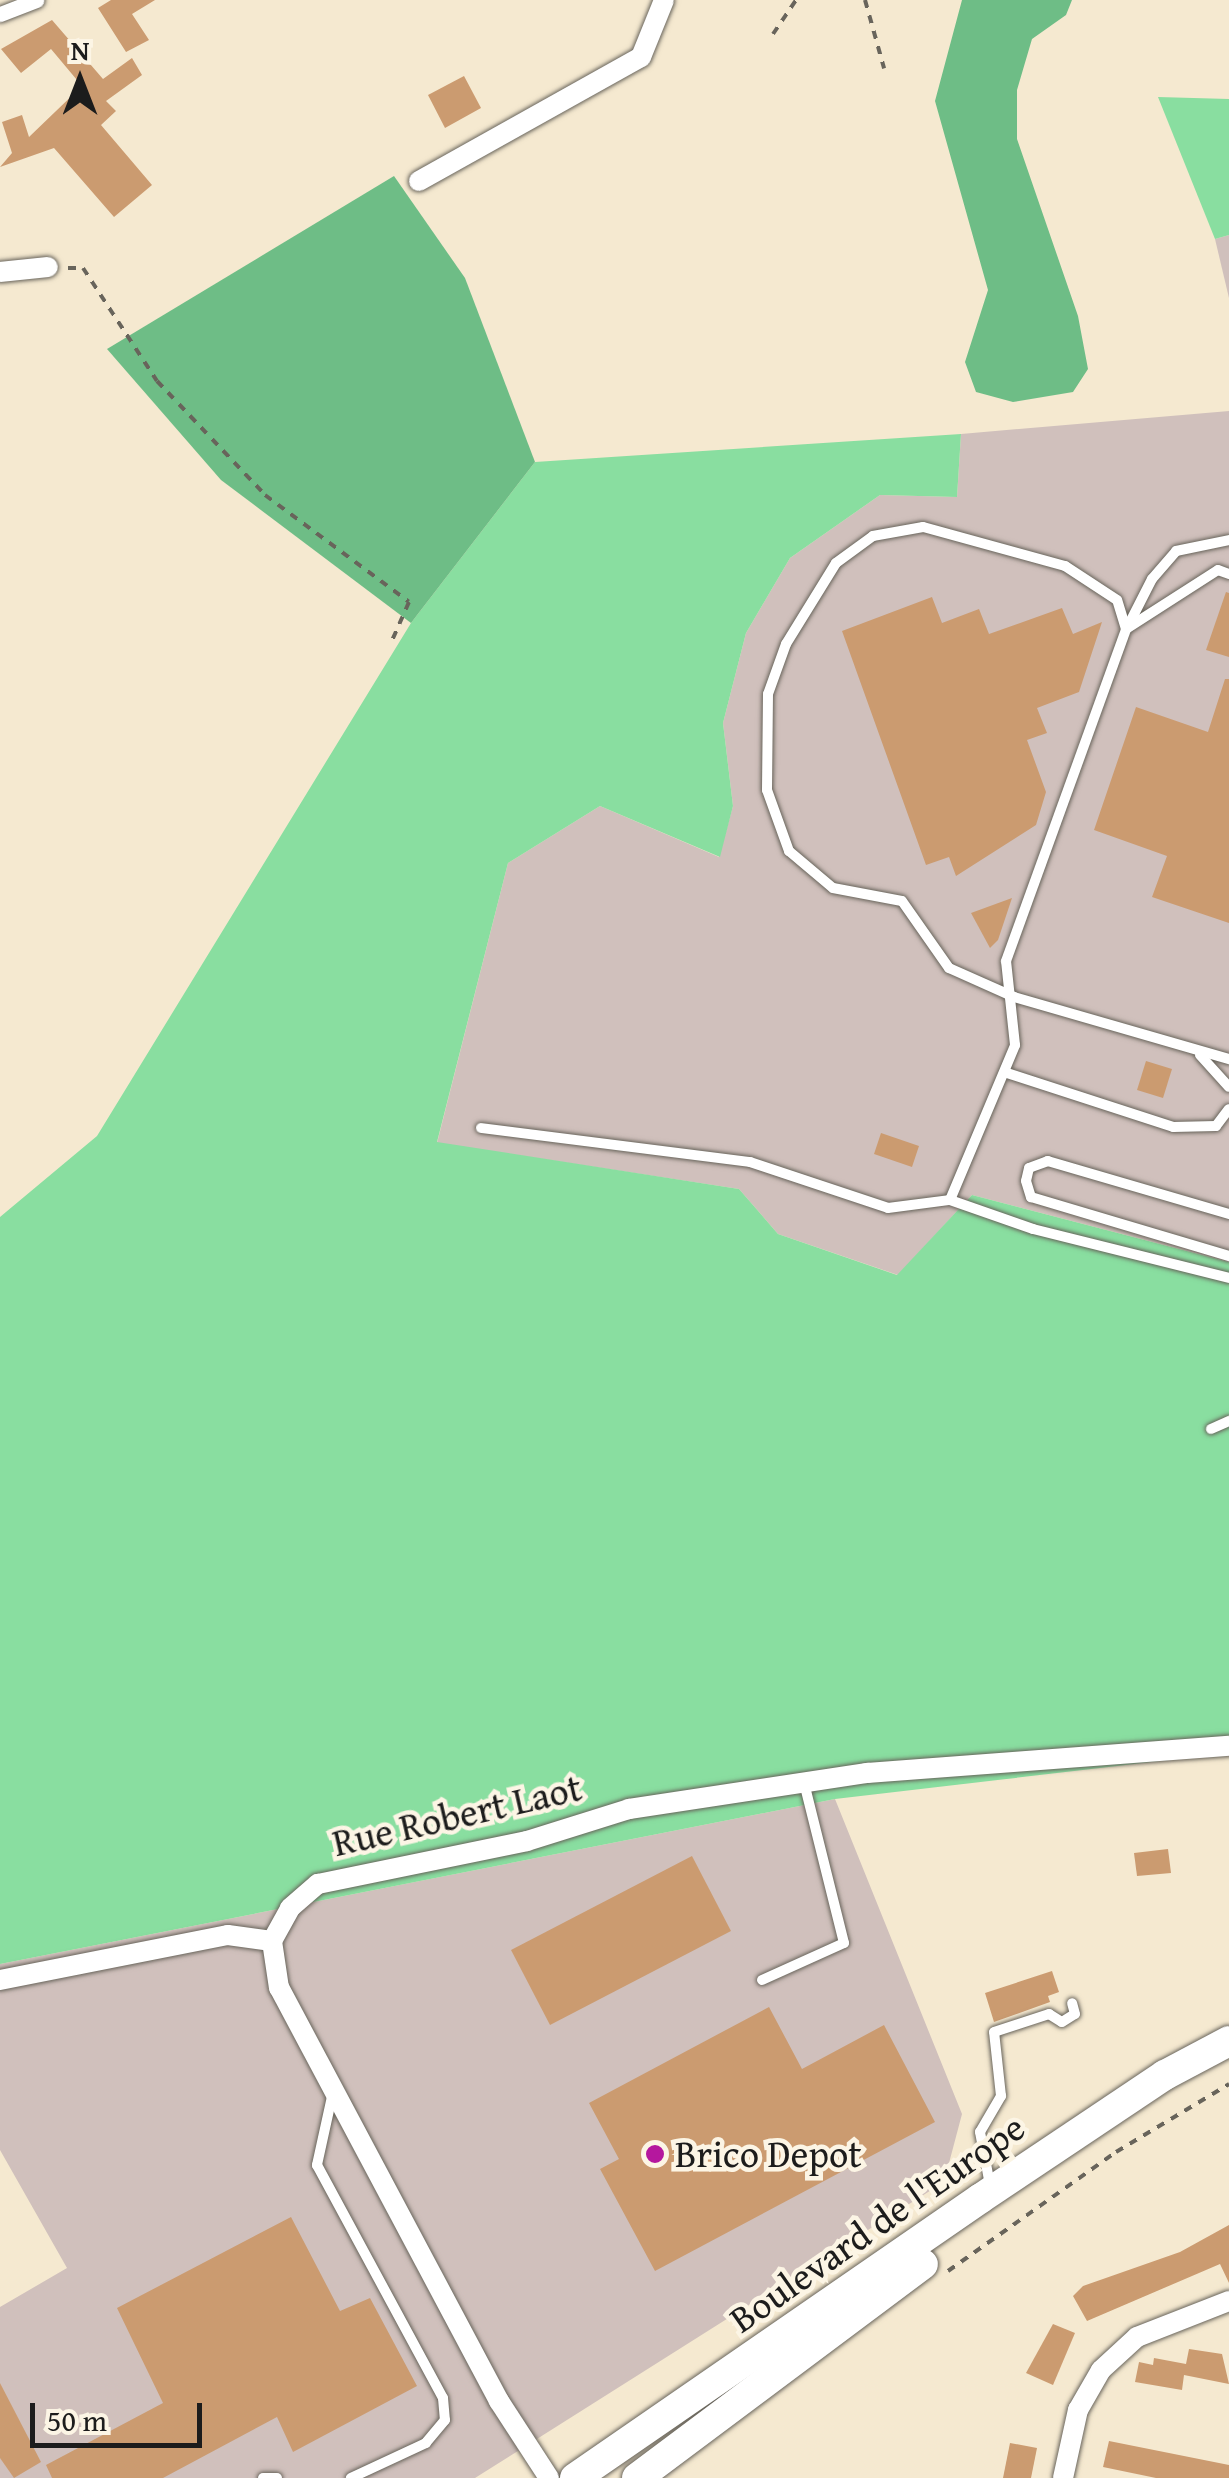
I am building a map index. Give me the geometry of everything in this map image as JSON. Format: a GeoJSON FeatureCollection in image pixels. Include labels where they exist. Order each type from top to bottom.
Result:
{"type":"FeatureCollection","features":[{"type":"Feature","properties":{"kind":"main road","name":"Boulevard de l'Europe"},"geometry":{"type":"LineString","coordinates":[[576,2478],[992,2190],[1165,2075],[1229,2041]]}},
{"type":"Feature","properties":{"kind":"main road","name":"Boulevard de l'Europe"},"geometry":{"type":"LineString","coordinates":[[637,2478],[1069,2160],[1229,2063]]}},
{"type":"Feature","properties":{"kind":"street"},"geometry":{"type":"LineString","coordinates":[[0,14],[36,0]]}},
{"type":"Feature","properties":{"kind":"street"},"geometry":{"type":"LineString","coordinates":[[419,180],[641,56],[664,0]]}},
{"type":"Feature","properties":{"kind":"street"},"geometry":{"type":"LineString","coordinates":[[0,272],[48,267]]}},
{"type":"Feature","properties":{"kind":"street","name":"Rue Robert Laot"},"geometry":{"type":"LineString","coordinates":[[272,1941],[290,1908],[318,1884],[527,1841],[630,1809],[804,1783],[1229,1746]]}},
{"type":"Feature","properties":{"kind":"street"},"geometry":{"type":"LineString","coordinates":[[0,1980],[228,1935],[272,1941],[278,1988],[499,2402],[549,2478]]}},
{"type":"Feature","properties":{"kind":"street"},"geometry":{"type":"LineString","coordinates":[[1062,2478],[1078,2410],[1101,2370],[1137,2337],[1229,2301]]}},
{"type":"Feature","properties":{"kind":"lane"},"geometry":{"type":"LineString","coordinates":[[1126,630],[1116,600],[1065,566],[923,528],[872,536],[836,563],[814,590],[768,694],[768,790],[789,851],[833,888],[902,902],[949,968],[1014,997],[1229,1060]]}},
{"type":"Feature","properties":{"kind":"lane"},"geometry":{"type":"LineString","coordinates":[[950,1200],[1007,1073],[1015,1044],[1014,997],[1006,961],[1126,630],[1152,580],[1176,551],[1229,540]]}},
{"type":"Feature","properties":{"kind":"lane"},"geometry":{"type":"LineString","coordinates":[[1126,630],[1218,570],[1229,574]]}},
{"type":"Feature","properties":{"kind":"lane"},"geometry":{"type":"LineString","coordinates":[[1190,1049],[1229,1086]]}},
{"type":"Feature","properties":{"kind":"lane"},"geometry":{"type":"LineString","coordinates":[[1007,1073],[1173,1128],[1216,1126],[1229,1108]]}},
{"type":"Feature","properties":{"kind":"lane"},"geometry":{"type":"LineString","coordinates":[[480,1128],[750,1162],[888,1208],[950,1200],[1033,1229],[1229,1278]]}},
{"type":"Feature","properties":{"kind":"lane"},"geometry":{"type":"LineString","coordinates":[[1229,1214],[1048,1162],[1028,1168],[1026,1181],[1031,1197],[1229,1256]]}},
{"type":"Feature","properties":{"kind":"lane"},"geometry":{"type":"LineString","coordinates":[[1210,1429],[1229,1421]]}},
{"type":"Feature","properties":{"kind":"lane"},"geometry":{"type":"LineString","coordinates":[[762,1980],[844,1943],[804,1783]]}},
{"type":"Feature","properties":{"kind":"lane"},"geometry":{"type":"LineString","coordinates":[[992,2190],[980,2132],[1001,2096],[994,2032],[1050,2014],[1062,2022],[1075,2014],[1072,2002]]}},
{"type":"Feature","properties":{"kind":"lane"},"geometry":{"type":"LineString","coordinates":[[333,2092],[317,2165],[443,2398],[444,2420],[426,2444],[351,2478]]}},
{"type":"Feature","properties":{"kind":"lane"},"geometry":{"type":"LineString","coordinates":[[263,2478],[278,2478]]}},
{"type":"Feature","properties":{"kind":"path"},"geometry":{"type":"LineString","coordinates":[[773,34],[796,0]]}},
{"type":"Feature","properties":{"kind":"path"},"geometry":{"type":"LineString","coordinates":[[865,0],[884,68]]}},
{"type":"Feature","properties":{"kind":"path"},"geometry":{"type":"LineString","coordinates":[[48,267],[83,268],[157,381],[215,446],[265,496],[409,602],[390,645]]}},
{"type":"Feature","properties":{"kind":"shaded area"},"geometry":{"type":"Polygon","coordinates":[[[1229,235],[1229,298],[1215,239],[1229,235]]]}},
{"type":"Feature","properties":{"kind":"shaded area"},"geometry":{"type":"Polygon","coordinates":[[[1229,411],[1229,1262],[972,1195],[898,1275],[778,1234],[739,1189],[437,1143],[508,863],[600,806],[719,857],[733,806],[723,723],[746,633],[790,558],[880,495],[957,497],[961,434],[1229,411]]]}},
{"type":"Feature","properties":{"kind":"shaded area"},"geometry":{"type":"Polygon","coordinates":[[[835,1799],[962,2114],[944,2182],[475,2478],[0,2478],[0,2307],[67,2268],[0,2150],[0,1964],[835,1799]]]}},
{"type":"Feature","properties":{"kind":"green space"},"geometry":{"type":"Polygon","coordinates":[[[962,0],[1072,0],[1066,15],[1032,39],[1017,90],[1017,139],[1078,316],[1088,369],[1073,392],[1013,402],[976,392],[965,362],[988,290],[935,101],[962,0]]]}},
{"type":"Feature","properties":{"kind":"green space"},"geometry":{"type":"Polygon","coordinates":[[[1158,97],[1229,99],[1229,235],[1215,239],[1158,97]]]}},
{"type":"Feature","properties":{"kind":"green space"},"geometry":{"type":"Polygon","coordinates":[[[394,176],[465,278],[535,462],[411,623],[221,480],[107,349],[394,176]]]}},
{"type":"Feature","properties":{"kind":"green space"},"geometry":{"type":"Polygon","coordinates":[[[961,434],[957,497],[880,495],[790,558],[746,633],[723,723],[733,806],[720,857],[600,806],[508,863],[437,1142],[739,1189],[778,1234],[897,1275],[972,1195],[1229,1262],[1229,1753],[835,1799],[0,1964],[0,1217],[97,1136],[411,623],[535,462],[961,434]]]}},
{"type":"Feature","properties":{"kind":"building"},"geometry":{"type":"Polygon","coordinates":[[[111,0],[155,0],[132,14],[149,40],[126,52],[98,8],[111,0]]]}},
{"type":"Feature","properties":{"kind":"building"},"geometry":{"type":"Polygon","coordinates":[[[52,20],[103,79],[132,58],[142,75],[106,101],[116,111],[101,125],[152,185],[114,217],[54,148],[0,167],[12,153],[2,122],[22,115],[29,137],[82,86],[51,49],[21,73],[1,49],[52,20]]]}},
{"type":"Feature","properties":{"kind":"building"},"geometry":{"type":"Polygon","coordinates":[[[464,76],[481,108],[445,128],[428,95],[464,76]]]}},
{"type":"Feature","properties":{"kind":"building"},"geometry":{"type":"Polygon","coordinates":[[[1226,592],[1229,593],[1229,657],[1206,650],[1226,592]]]}},
{"type":"Feature","properties":{"kind":"building"},"geometry":{"type":"Polygon","coordinates":[[[932,597],[942,623],[979,609],[989,634],[1062,608],[1073,634],[1102,622],[1079,692],[1037,708],[1047,733],[1027,740],[1046,792],[1036,825],[956,876],[949,857],[926,865],[842,631],[932,597]]]}},
{"type":"Feature","properties":{"kind":"building"},"geometry":{"type":"Polygon","coordinates":[[[1225,679],[1229,679],[1229,923],[1152,897],[1167,856],[1094,830],[1136,707],[1208,732],[1225,679]]]}},
{"type":"Feature","properties":{"kind":"building"},"geometry":{"type":"Polygon","coordinates":[[[1012,898],[998,940],[990,948],[971,913],[1012,898]]]}},
{"type":"Feature","properties":{"kind":"building"},"geometry":{"type":"Polygon","coordinates":[[[1146,1061],[1172,1069],[1163,1098],[1137,1090],[1146,1061]]]}},
{"type":"Feature","properties":{"kind":"building"},"geometry":{"type":"Polygon","coordinates":[[[881,1133],[919,1146],[912,1167],[874,1154],[881,1133]]]}},
{"type":"Feature","properties":{"kind":"building"},"geometry":{"type":"Polygon","coordinates":[[[1168,1849],[1171,1873],[1137,1876],[1134,1853],[1168,1849]]]}},
{"type":"Feature","properties":{"kind":"building"},"geometry":{"type":"Polygon","coordinates":[[[692,1856],[731,1931],[550,2025],[511,1950],[692,1856]]]}},
{"type":"Feature","properties":{"kind":"building"},"geometry":{"type":"Polygon","coordinates":[[[1052,1971],[1059,1992],[1048,1996],[1050,2002],[994,2022],[985,1993],[1052,1971]]]}},
{"type":"Feature","properties":{"kind":"building"},"geometry":{"type":"Polygon","coordinates":[[[769,2007],[802,2069],[884,2025],[935,2122],[655,2271],[600,2169],[619,2159],[589,2103],[769,2007]]]}},
{"type":"Feature","properties":{"kind":"building"},"geometry":{"type":"Polygon","coordinates":[[[291,2217],[340,2311],[370,2298],[417,2386],[293,2452],[277,2417],[163,2478],[52,2478],[46,2465],[163,2403],[117,2308],[291,2217]]]}},
{"type":"Feature","properties":{"kind":"building"},"geometry":{"type":"Polygon","coordinates":[[[1229,2225],[1229,2283],[1220,2264],[1087,2321],[1073,2296],[1083,2286],[1180,2252],[1229,2225]]]}},
{"type":"Feature","properties":{"kind":"building"},"geometry":{"type":"Polygon","coordinates":[[[1053,2324],[1075,2333],[1053,2385],[1026,2373],[1053,2324]]]}},
{"type":"Feature","properties":{"kind":"building"},"geometry":{"type":"Polygon","coordinates":[[[1189,2349],[1222,2354],[1229,2384],[1184,2375],[1182,2390],[1135,2382],[1139,2362],[1153,2365],[1154,2358],[1186,2364],[1189,2349]]]}},
{"type":"Feature","properties":{"kind":"building"},"geometry":{"type":"Polygon","coordinates":[[[0,2383],[41,2462],[14,2478],[0,2458],[0,2383]]]}},
{"type":"Feature","properties":{"kind":"building"},"geometry":{"type":"Polygon","coordinates":[[[1109,2441],[1229,2465],[1229,2478],[1156,2478],[1103,2467],[1109,2441]]]}},
{"type":"Feature","properties":{"kind":"building"},"geometry":{"type":"Polygon","coordinates":[[[1010,2443],[1037,2448],[1031,2478],[1003,2478],[1010,2443]]]}},
{"type":"Feature","properties":{"kind":"place","name":"Brico Depot"},"geometry":{"type":"Point","coordinates":[655,2154]}}]}
